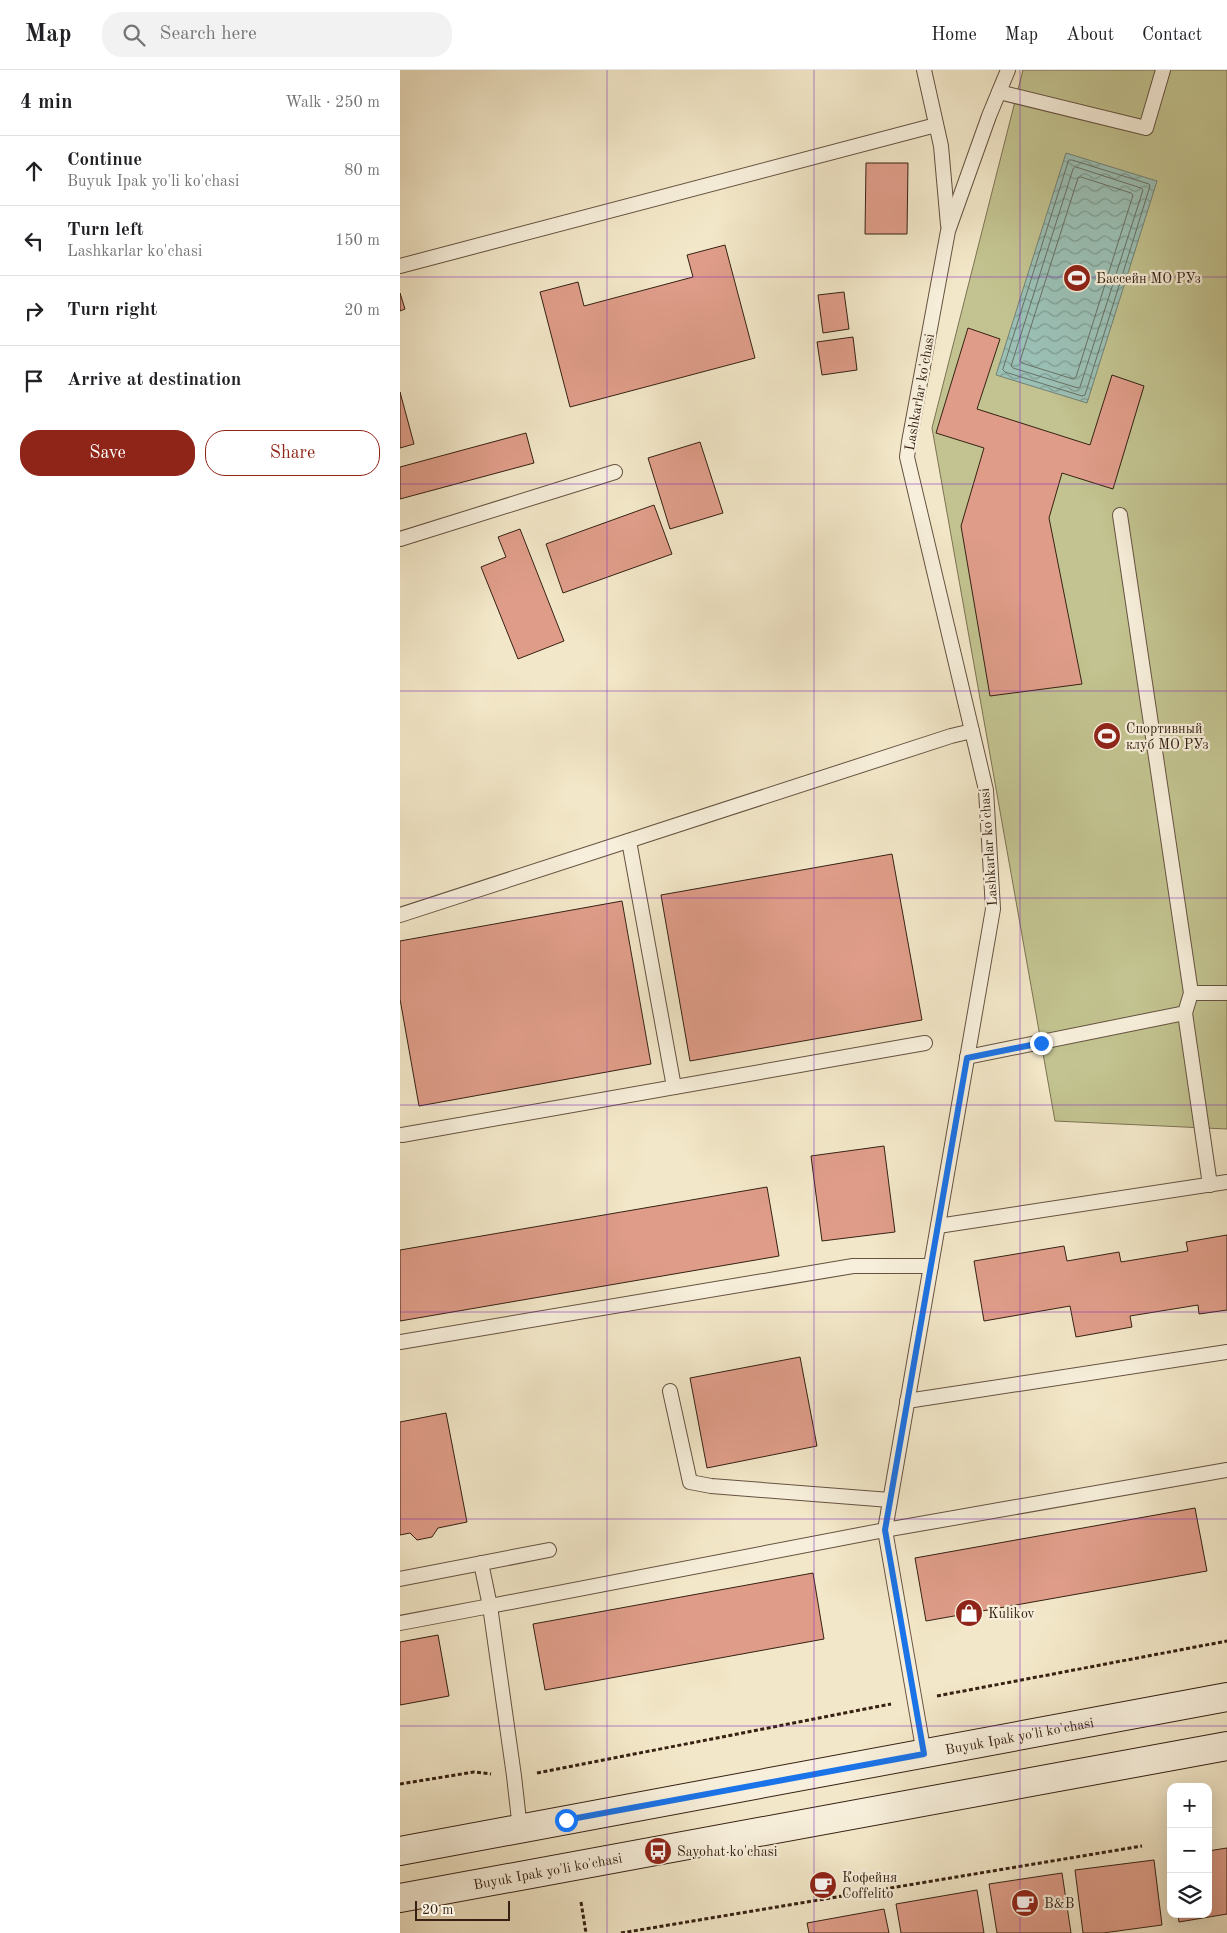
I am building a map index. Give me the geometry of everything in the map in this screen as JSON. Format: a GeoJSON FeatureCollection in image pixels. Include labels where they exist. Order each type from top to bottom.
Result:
{"type":"FeatureCollection","features":[{"type":"Feature","properties":{"kind":"main road","name":"Buyuk Ipak yo'li ko'chasi"},"geometry":{"type":"LineString","coordinates":[[400,1851],[1227,1698]]}},
{"type":"Feature","properties":{"kind":"main road","name":"Buyuk Ipak yo'li ko'chasi"},"geometry":{"type":"LineString","coordinates":[[400,1898],[1227,1746]]}},
{"type":"Feature","properties":{"kind":"lane"},"geometry":{"type":"LineString","coordinates":[[924,70],[941,146],[948,231]]}},
{"type":"Feature","properties":{"kind":"lane","name":"Lashkarlar ko'chasi"},"geometry":{"type":"LineString","coordinates":[[924,1754],[885,1530],[994,909],[986,790],[907,457],[908,442],[948,231],[1008,70]]}},
{"type":"Feature","properties":{"kind":"lane"},"geometry":{"type":"LineString","coordinates":[[999,92],[1146,128],[1163,70]]}},
{"type":"Feature","properties":{"kind":"lane"},"geometry":{"type":"LineString","coordinates":[[400,266],[936,125]]}},
{"type":"Feature","properties":{"kind":"lane"},"geometry":{"type":"LineString","coordinates":[[400,539],[614,472]]}},
{"type":"Feature","properties":{"kind":"lane"},"geometry":{"type":"LineString","coordinates":[[1120,515],[1191,993],[1185,1013],[1210,1185]]}},
{"type":"Feature","properties":{"kind":"lane"},"geometry":{"type":"LineString","coordinates":[[400,916],[941,739],[972,731]]}},
{"type":"Feature","properties":{"kind":"lane"},"geometry":{"type":"LineString","coordinates":[[629,841],[674,1088]]}},
{"type":"Feature","properties":{"kind":"lane"},"geometry":{"type":"LineString","coordinates":[[1191,993],[1227,992]]}},
{"type":"Feature","properties":{"kind":"lane"},"geometry":{"type":"LineString","coordinates":[[967,1058],[1185,1013]]}},
{"type":"Feature","properties":{"kind":"lane"},"geometry":{"type":"LineString","coordinates":[[401,1133],[674,1088],[925,1043]]}},
{"type":"Feature","properties":{"kind":"lane"},"geometry":{"type":"LineString","coordinates":[[938,1226],[1227,1182]]}},
{"type":"Feature","properties":{"kind":"lane"},"geometry":{"type":"LineString","coordinates":[[400,1342],[853,1266],[931,1266]]}},
{"type":"Feature","properties":{"kind":"lane"},"geometry":{"type":"LineString","coordinates":[[907,1401],[1227,1352]]}},
{"type":"Feature","properties":{"kind":"lane"},"geometry":{"type":"LineString","coordinates":[[670,1391],[690,1482],[711,1486],[890,1500]]}},
{"type":"Feature","properties":{"kind":"lane"},"geometry":{"type":"LineString","coordinates":[[400,1623],[885,1530],[1227,1470]]}},
{"type":"Feature","properties":{"kind":"lane"},"geometry":{"type":"LineString","coordinates":[[400,1579],[549,1550]]}},
{"type":"Feature","properties":{"kind":"lane"},"geometry":{"type":"LineString","coordinates":[[481,1563],[490,1606],[520,1829]]}},
{"type":"Feature","properties":{"kind":"path"},"geometry":{"type":"LineString","coordinates":[[400,1784],[474,1772],[514,1776],[557,1770]]}},
{"type":"Feature","properties":{"kind":"path"},"geometry":{"type":"LineString","coordinates":[[621,1933],[1142,1846]]}},
{"type":"Feature","properties":{"kind":"path"},"geometry":{"type":"LineString","coordinates":[[581,1902],[586,1933]]}},
{"type":"Feature","properties":{"kind":"green space","name":"Спортивный клуб МО РУз"},"geometry":{"type":"Polygon","coordinates":[[[1023,70],[1227,70],[1227,1129],[1055,1121],[932,428],[1023,70]]]}},
{"type":"Feature","properties":{"kind":"water","name":"Бассейн МО РУз"},"geometry":{"type":"Polygon","coordinates":[[[1066,153],[1157,181],[1087,403],[996,375],[1066,153]]]}},
{"type":"Feature","properties":{"kind":"building"},"geometry":{"type":"Polygon","coordinates":[[[866,163],[908,163],[907,234],[865,234],[866,163]]]}},
{"type":"Feature","properties":{"kind":"building"},"geometry":{"type":"Polygon","coordinates":[[[725,245],[755,358],[570,407],[540,292],[578,282],[584,306],[693,277],[687,255],[725,245]]]}},
{"type":"Feature","properties":{"kind":"building"},"geometry":{"type":"Polygon","coordinates":[[[844,292],[849,329],[823,333],[818,295],[844,292]]]}},
{"type":"Feature","properties":{"kind":"building"},"geometry":{"type":"Polygon","coordinates":[[[400,293],[405,309],[400,311],[400,293]]]}},
{"type":"Feature","properties":{"kind":"building"},"geometry":{"type":"Polygon","coordinates":[[[968,328],[1000,339],[977,409],[1090,445],[1112,375],[1144,386],[1113,489],[1062,473],[1049,518],[1082,684],[990,696],[961,526],[984,448],[936,433],[968,328]]]}},
{"type":"Feature","properties":{"kind":"building"},"geometry":{"type":"Polygon","coordinates":[[[853,337],[857,370],[822,375],[817,342],[853,337]]]}},
{"type":"Feature","properties":{"kind":"building"},"geometry":{"type":"Polygon","coordinates":[[[400,392],[414,444],[400,448],[400,392]]]}},
{"type":"Feature","properties":{"kind":"building"},"geometry":{"type":"Polygon","coordinates":[[[526,433],[534,463],[400,499],[400,467],[526,433]]]}},
{"type":"Feature","properties":{"kind":"building"},"geometry":{"type":"Polygon","coordinates":[[[700,442],[723,513],[670,529],[648,458],[700,442]]]}},
{"type":"Feature","properties":{"kind":"building"},"geometry":{"type":"Polygon","coordinates":[[[654,505],[672,554],[563,593],[546,544],[654,505]]]}},
{"type":"Feature","properties":{"kind":"building"},"geometry":{"type":"Polygon","coordinates":[[[520,529],[564,641],[518,659],[481,567],[506,557],[498,537],[520,529]]]}},
{"type":"Feature","properties":{"kind":"building"},"geometry":{"type":"Polygon","coordinates":[[[892,854],[922,1020],[690,1061],[661,895],[892,854]]]}},
{"type":"Feature","properties":{"kind":"building"},"geometry":{"type":"Polygon","coordinates":[[[622,901],[651,1064],[419,1106],[400,999],[400,941],[622,901]]]}},
{"type":"Feature","properties":{"kind":"building"},"geometry":{"type":"Polygon","coordinates":[[[884,1146],[895,1232],[822,1241],[811,1156],[884,1146]]]}},
{"type":"Feature","properties":{"kind":"building"},"geometry":{"type":"Polygon","coordinates":[[[767,1187],[779,1256],[400,1321],[400,1250],[767,1187]]]}},
{"type":"Feature","properties":{"kind":"building"},"geometry":{"type":"Polygon","coordinates":[[[1227,1235],[1227,1310],[1199,1314],[1198,1305],[1130,1316],[1132,1327],[1076,1337],[1070,1306],[984,1321],[974,1261],[1064,1246],[1067,1261],[1119,1252],[1121,1262],[1188,1251],[1186,1242],[1227,1235]]]}},
{"type":"Feature","properties":{"kind":"building"},"geometry":{"type":"Polygon","coordinates":[[[800,1357],[817,1446],[707,1468],[690,1378],[800,1357]]]}},
{"type":"Feature","properties":{"kind":"building"},"geometry":{"type":"Polygon","coordinates":[[[446,1413],[467,1522],[438,1528],[432,1537],[417,1540],[410,1533],[400,1535],[400,1422],[446,1413]]]}},
{"type":"Feature","properties":{"kind":"building"},"geometry":{"type":"Polygon","coordinates":[[[1195,1508],[1207,1571],[926,1621],[915,1558],[1195,1508]]]}},
{"type":"Feature","properties":{"kind":"building"},"geometry":{"type":"Polygon","coordinates":[[[813,1573],[824,1639],[545,1690],[533,1624],[813,1573]]]}},
{"type":"Feature","properties":{"kind":"building"},"geometry":{"type":"Polygon","coordinates":[[[438,1635],[449,1696],[400,1705],[400,1642],[438,1635]]]}},
{"type":"Feature","properties":{"kind":"building"},"geometry":{"type":"Polygon","coordinates":[[[1227,1848],[1227,1914],[1212,1916],[1212,1873],[1212,1850],[1227,1848]]]}},
{"type":"Feature","properties":{"kind":"building"},"geometry":{"type":"Polygon","coordinates":[[[1154,1860],[1162,1925],[1103,1933],[1083,1933],[1075,1870],[1154,1860]]]}},
{"type":"Feature","properties":{"kind":"building"},"geometry":{"type":"Polygon","coordinates":[[[1062,1873],[1071,1933],[997,1933],[989,1884],[1062,1873]]]}},
{"type":"Feature","properties":{"kind":"building"},"geometry":{"type":"Polygon","coordinates":[[[977,1890],[984,1933],[901,1933],[896,1904],[977,1890]]]}},
{"type":"Feature","properties":{"kind":"building"},"geometry":{"type":"Polygon","coordinates":[[[884,1909],[889,1933],[809,1933],[807,1923],[884,1909]]]}},
{"type":"Feature","properties":{"kind":"building"},"geometry":{"type":"Polygon","coordinates":[[[1178,1918],[1203,1918],[1179,1922],[1178,1918]]]}},
{"type":"Feature","properties":{"kind":"place","name":"Бассейн МО РУз"},"geometry":{"type":"Point","coordinates":[1077,278]}},
{"type":"Feature","properties":{"kind":"place","name":"Спортивный клуб МО РУз"},"geometry":{"type":"Point","coordinates":[1107,736]}},
{"type":"Feature","properties":{"kind":"place","name":"Kulikov"},"geometry":{"type":"Point","coordinates":[969,1613]}},
{"type":"Feature","properties":{"kind":"place","name":"Sayohat ko'chasi"},"geometry":{"type":"Point","coordinates":[658,1851]}},
{"type":"Feature","properties":{"kind":"place","name":"Кофейня Coffelito"},"geometry":{"type":"Point","coordinates":[823,1885]}},
{"type":"Feature","properties":{"kind":"place","name":"B&B"},"geometry":{"type":"Point","coordinates":[1025,1903]}},
{"type":"Feature","properties":{"kind":"route"},"geometry":{"type":"LineString","coordinates":[[566,1820],[924,1754],[885,1530],[967,1058],[1041,1043]]}}]}
